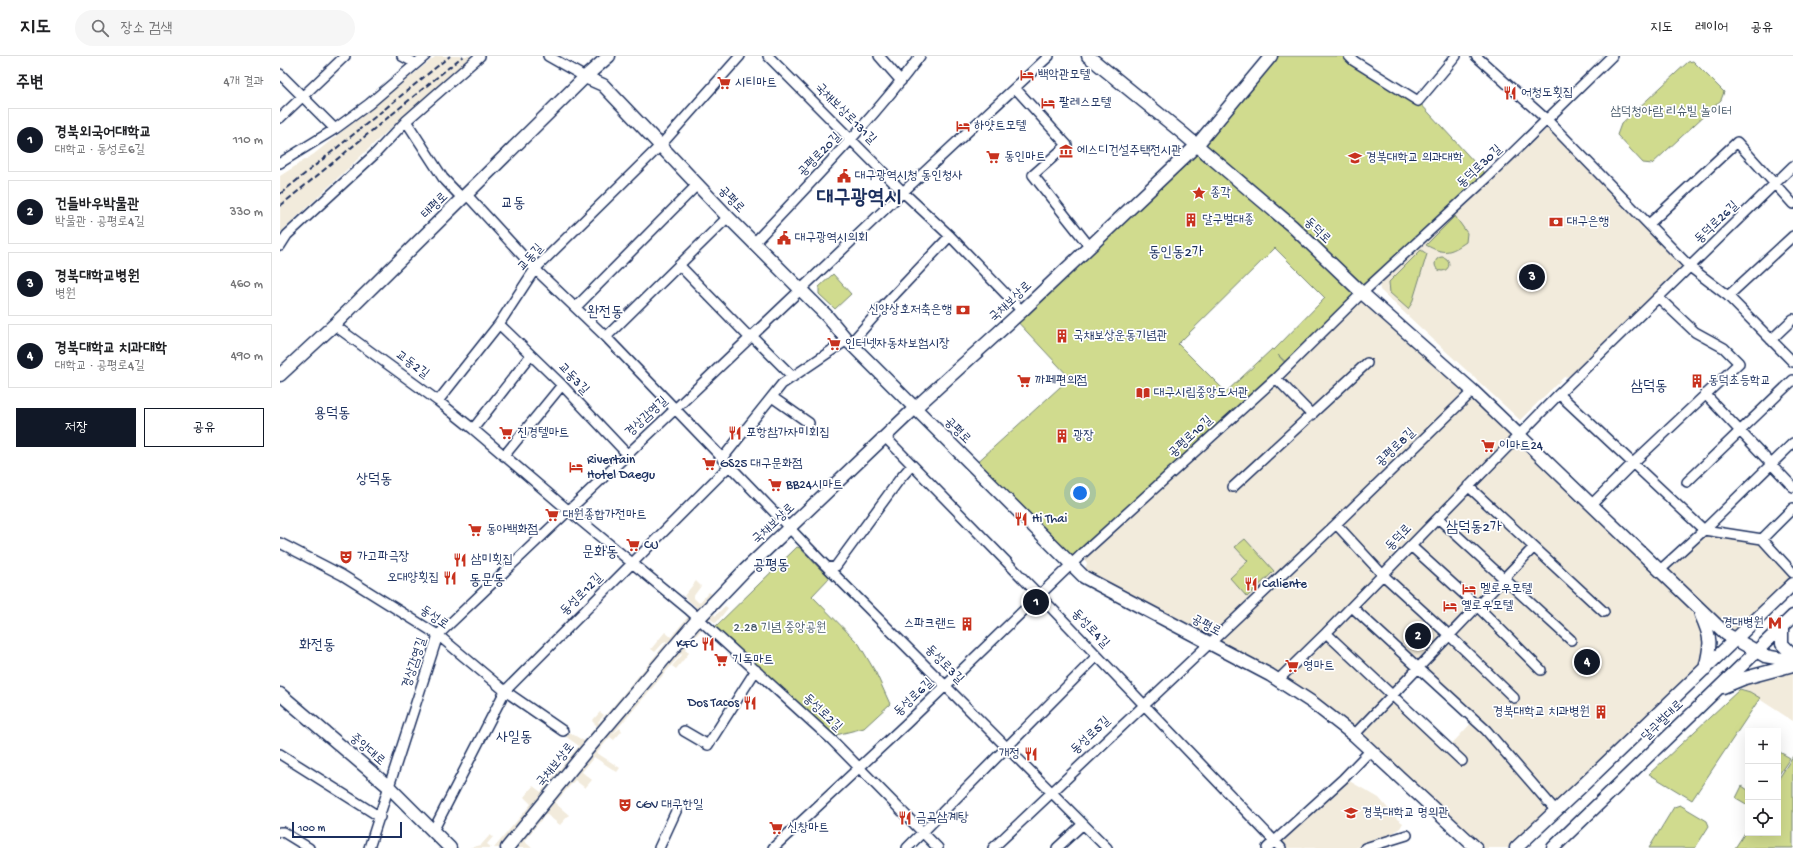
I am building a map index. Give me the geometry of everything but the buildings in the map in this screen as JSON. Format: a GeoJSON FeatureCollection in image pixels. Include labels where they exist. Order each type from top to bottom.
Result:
{"type":"FeatureCollection","features":[{"type":"Feature","properties":{"kind":"main road","name":"태평로"},"geometry":{"type":"LineString","coordinates":[[280,375],[334,325],[609,56]]}},
{"type":"Feature","properties":{"kind":"main road","name":"동덕로"},"geometry":{"type":"LineString","coordinates":[[1088,56],[1292,226],[1362,293],[1473,391],[1699,610],[1726,634],[1765,656],[1793,661]]}},
{"type":"Feature","properties":{"kind":"main road","name":"국채보상로"},"geometry":{"type":"LineString","coordinates":[[507,848],[591,744],[698,619],[745,570],[915,408],[1022,311],[1197,146],[1272,56]]}},
{"type":"Feature","properties":{"kind":"main road","name":"공평로"},"geometry":{"type":"LineString","coordinates":[[585,78],[603,85],[697,185],[801,290],[849,342],[1084,577],[1278,680],[1313,703],[1354,735],[1476,848]]}},
{"type":"Feature","properties":{"kind":"main road","name":"달구벌대로"},"geometry":{"type":"LineString","coordinates":[[1516,848],[1736,640],[1793,584]]}},
{"type":"Feature","properties":{"kind":"main road"},"geometry":{"type":"LineString","coordinates":[[1699,610],[1710,635],[1710,650],[1705,669]]}},
{"type":"Feature","properties":{"kind":"main road","name":"달구벌대로"},"geometry":{"type":"LineString","coordinates":[[1553,848],[1793,616]]}},
{"type":"Feature","properties":{"kind":"main road"},"geometry":{"type":"LineString","coordinates":[[1782,627],[1782,644],[1793,655]]}},
{"type":"Feature","properties":{"kind":"main road"},"geometry":{"type":"LineString","coordinates":[[1716,690],[1745,678],[1793,665]]}},
{"type":"Feature","properties":{"kind":"main road","name":"중앙대로"},"geometry":{"type":"LineString","coordinates":[[280,694],[389,787],[450,848]]}},
{"type":"Feature","properties":{"kind":"main road"},"geometry":{"type":"LineString","coordinates":[[1462,835],[1468,848]]}},
{"type":"Feature","properties":{"kind":"street"},"geometry":{"type":"LineString","coordinates":[[280,118],[345,56]]}},
{"type":"Feature","properties":{"kind":"street"},"geometry":{"type":"LineString","coordinates":[[402,56],[415,63]]}},
{"type":"Feature","properties":{"kind":"street"},"geometry":{"type":"LineString","coordinates":[[280,163],[335,129],[369,104],[424,56]]}},
{"type":"Feature","properties":{"kind":"street"},"geometry":{"type":"LineString","coordinates":[[280,246],[287,235],[375,154],[406,121],[480,56]]}},
{"type":"Feature","properties":{"kind":"street","name":"공평로"},"geometry":{"type":"LineString","coordinates":[[548,56],[585,78]]}},
{"type":"Feature","properties":{"kind":"street"},"geometry":{"type":"LineString","coordinates":[[660,146],[740,56]]}},
{"type":"Feature","properties":{"kind":"street","name":"국채보상로131길"},"geometry":{"type":"LineString","coordinates":[[768,56],[903,192],[950,236],[1022,311]]}},
{"type":"Feature","properties":{"kind":"street"},"geometry":{"type":"LineString","coordinates":[[879,56],[902,81]]}},
{"type":"Feature","properties":{"kind":"street","name":"공평로20길"},"geometry":{"type":"LineString","coordinates":[[754,243],[852,139],[902,81],[920,56]]}},
{"type":"Feature","properties":{"kind":"street","name":"경상감영길"},"geometry":{"type":"LineString","coordinates":[[369,848],[438,635],[903,192],[1016,89],[1049,56]]}},
{"type":"Feature","properties":{"kind":"street"},"geometry":{"type":"LineString","coordinates":[[1354,58],[1418,101],[1456,56]]}},
{"type":"Feature","properties":{"kind":"street"},"geometry":{"type":"LineString","coordinates":[[1476,56],[1547,120],[1690,267],[1728,296],[1793,362]]}},
{"type":"Feature","properties":{"kind":"street","name":"동덕로30길"},"geometry":{"type":"LineString","coordinates":[[1362,293],[1547,120],[1612,56]]}},
{"type":"Feature","properties":{"kind":"street"},"geometry":{"type":"LineString","coordinates":[[280,74],[335,129]]}},
{"type":"Feature","properties":{"kind":"street"},"geometry":{"type":"LineString","coordinates":[[1016,89],[1067,145],[1033,176],[1090,247]]}},
{"type":"Feature","properties":{"kind":"street","name":"동성로3길"},"geometry":{"type":"LineString","coordinates":[[406,121],[443,178],[465,197],[535,269],[606,337],[828,568],[1107,848]]}},
{"type":"Feature","properties":{"kind":"street"},"geometry":{"type":"LineString","coordinates":[[1649,224],[1737,142],[1793,204]]}},
{"type":"Feature","properties":{"kind":"street","name":"교동길"},"geometry":{"type":"LineString","coordinates":[[438,401],[499,324],[535,269],[660,146]]}},
{"type":"Feature","properties":{"kind":"street","name":"동덕로26길"},"geometry":{"type":"LineString","coordinates":[[1518,435],[1793,166]]}},
{"type":"Feature","properties":{"kind":"street"},"geometry":{"type":"LineString","coordinates":[[576,307],[697,185]]}},
{"type":"Feature","properties":{"kind":"street"},"geometry":{"type":"LineString","coordinates":[[606,337],[728,217]]}},
{"type":"Feature","properties":{"kind":"street"},"geometry":{"type":"LineString","coordinates":[[722,459],[782,384],[849,342],[950,236]]}},
{"type":"Feature","properties":{"kind":"street"},"geometry":{"type":"LineString","coordinates":[[1728,296],[1793,236]]}},
{"type":"Feature","properties":{"kind":"street"},"geometry":{"type":"LineString","coordinates":[[679,265],[793,377]]}},
{"type":"Feature","properties":{"kind":"street","name":"공평로10길"},"geometry":{"type":"LineString","coordinates":[[1071,565],[1276,378],[1362,293]]}},
{"type":"Feature","properties":{"kind":"street"},"geometry":{"type":"LineString","coordinates":[[1591,506],[1633,463],[1739,363],[1724,348],[1695,332],[1659,298]]}},
{"type":"Feature","properties":{"kind":"street"},"geometry":{"type":"LineString","coordinates":[[1771,340],[1793,319]]}},
{"type":"Feature","properties":{"kind":"street","name":"교동3길"},"geometry":{"type":"LineString","coordinates":[[499,324],[562,385],[627,454]]}},
{"type":"Feature","properties":{"kind":"street","name":"교동2길"},"geometry":{"type":"LineString","coordinates":[[334,325],[438,401],[632,562]]}},
{"type":"Feature","properties":{"kind":"street"},"geometry":{"type":"LineString","coordinates":[[473,429],[531,355]]}},
{"type":"Feature","properties":{"kind":"street"},"geometry":{"type":"LineString","coordinates":[[1233,487],[1367,363]]}},
{"type":"Feature","properties":{"kind":"street"},"geometry":{"type":"LineString","coordinates":[[1276,378],[1312,415]]}},
{"type":"Feature","properties":{"kind":"street"},"geometry":{"type":"LineString","coordinates":[[1687,482],[1793,380]]}},
{"type":"Feature","properties":{"kind":"street"},"geometry":{"type":"LineString","coordinates":[[504,456],[562,385]]}},
{"type":"Feature","properties":{"kind":"street","name":"공평로8길"},"geometry":{"type":"LineString","coordinates":[[1209,644],[1336,524],[1473,391]]}},
{"type":"Feature","properties":{"kind":"street"},"geometry":{"type":"LineString","coordinates":[[1559,394],[1704,530],[1762,539],[1793,573]]}},
{"type":"Feature","properties":{"kind":"street"},"geometry":{"type":"LineString","coordinates":[[1705,394],[1793,488]]}},
{"type":"Feature","properties":{"kind":"street"},"geometry":{"type":"LineString","coordinates":[[772,397],[809,423]]}},
{"type":"Feature","properties":{"kind":"street","name":"동덕로"},"geometry":{"type":"LineString","coordinates":[[1383,575],[1518,435]]}},
{"type":"Feature","properties":{"kind":"street","name":"동성로4길"},"geometry":{"type":"LineString","coordinates":[[885,437],[1039,595],[1277,845]]}},
{"type":"Feature","properties":{"kind":"street"},"geometry":{"type":"LineString","coordinates":[[1659,571],[1704,530],[1793,443]]}},
{"type":"Feature","properties":{"kind":"street"},"geometry":{"type":"LineString","coordinates":[[828,568],[836,566],[898,480],[912,465]]}},
{"type":"Feature","properties":{"kind":"street","name":"동성로12길"},"geometry":{"type":"LineString","coordinates":[[505,691],[729,466]]}},
{"type":"Feature","properties":{"kind":"street"},"geometry":{"type":"LineString","coordinates":[[1468,486],[1604,612]]}},
{"type":"Feature","properties":{"kind":"street"},"geometry":{"type":"LineString","coordinates":[[1762,539],[1793,508]]}},
{"type":"Feature","properties":{"kind":"street"},"geometry":{"type":"LineString","coordinates":[[1438,518],[1571,640]]}},
{"type":"Feature","properties":{"kind":"street"},"geometry":{"type":"LineString","coordinates":[[1336,524],[1383,575],[1450,636],[1514,698]]}},
{"type":"Feature","properties":{"kind":"street","name":"동성로"},"geometry":{"type":"LineString","coordinates":[[280,543],[342,575],[438,635],[505,691],[563,731]]}},
{"type":"Feature","properties":{"kind":"street"},"geometry":{"type":"LineString","coordinates":[[1411,546],[1478,607],[1541,670]]}},
{"type":"Feature","properties":{"kind":"street"},"geometry":{"type":"LineString","coordinates":[[1354,735],[1534,547]]}},
{"type":"Feature","properties":{"kind":"street","name":"동성로2길"},"geometry":{"type":"LineString","coordinates":[[632,562],[756,670],[822,730],[938,848]]}},
{"type":"Feature","properties":{"kind":"street","name":"동성로6길"},"geometry":{"type":"LineString","coordinates":[[773,848],[1071,565]]}},
{"type":"Feature","properties":{"kind":"street"},"geometry":{"type":"LineString","coordinates":[[1278,680],[1383,575]]}},
{"type":"Feature","properties":{"kind":"street"},"geometry":{"type":"LineString","coordinates":[[1352,607],[1486,730],[1556,811]]}},
{"type":"Feature","properties":{"kind":"street"},"geometry":{"type":"LineString","coordinates":[[1326,633],[1462,761]]}},
{"type":"Feature","properties":{"kind":"street","name":"동성로5길"},"geometry":{"type":"LineString","coordinates":[[993,848],[1209,644]]}},
{"type":"Feature","properties":{"kind":"street"},"geometry":{"type":"LineString","coordinates":[[907,848],[1097,656]]}},
{"type":"Feature","properties":{"kind":"street"},"geometry":{"type":"LineString","coordinates":[[684,731],[708,746],[756,670]]}},
{"type":"Feature","properties":{"kind":"street"},"geometry":{"type":"LineString","coordinates":[[433,831],[505,691]]}},
{"type":"Feature","properties":{"kind":"street"},"geometry":{"type":"LineString","coordinates":[[1267,848],[1277,845],[1370,751]]}},
{"type":"Feature","properties":{"kind":"street"},"geometry":{"type":"LineString","coordinates":[[282,758],[380,817]]}},
{"type":"Feature","properties":{"kind":"street"},"geometry":{"type":"LineString","coordinates":[[659,848],[677,810]]}},
{"type":"Feature","properties":{"kind":"street"},"geometry":{"type":"LineString","coordinates":[[1057,848],[1083,824]]}},
{"type":"Feature","properties":{"kind":"street"},"geometry":{"type":"LineString","coordinates":[[280,832],[283,832],[309,848]]}},
{"type":"Feature","properties":{"kind":"street"},"geometry":{"type":"LineString","coordinates":[[1365,848],[1407,835]]}},
{"type":"Feature","properties":{"kind":"shaded area"},"geometry":{"type":"Polygon","coordinates":[[[436,56],[472,56],[400,119],[280,233],[280,176],[314,154],[436,56]]]}},
{"type":"Feature","properties":{"kind":"shaded area"},"geometry":{"type":"Polygon","coordinates":[[[1553,123],[1686,262],[1685,270],[1574,375],[1564,377],[1520,420],[1380,290],[1379,285],[1553,123]]]}},
{"type":"Feature","properties":{"kind":"shaded area"},"geometry":{"type":"Polygon","coordinates":[[[1362,293],[1659,571],[1704,530],[1762,539],[1793,572],[1793,584],[1736,640],[1707,627],[1705,669],[1516,848],[1476,848],[1313,703],[1084,573],[1087,563],[1081,555],[1362,293]],[[1419,668],[1393,696],[1448,748],[1474,720],[1419,668]]]}},
{"type":"Feature","properties":{"kind":"shaded area"},"geometry":{"type":"Polygon","coordinates":[[[696,581],[701,586],[693,597],[699,603],[709,592],[723,604],[714,614],[715,616],[725,606],[728,608],[716,623],[710,619],[685,649],[689,653],[676,669],[672,666],[682,655],[681,654],[613,734],[620,728],[622,731],[614,740],[610,737],[597,753],[620,768],[617,772],[594,757],[582,772],[592,780],[585,788],[575,780],[555,803],[569,815],[560,825],[546,814],[524,841],[532,848],[494,848],[531,804],[524,797],[533,786],[541,792],[579,746],[561,733],[564,729],[584,741],[597,726],[592,721],[600,712],[604,715],[598,722],[599,723],[667,642],[665,641],[655,652],[651,649],[665,632],[671,637],[696,607],[684,596],[696,581]]]}},
{"type":"Feature","properties":{"kind":"shaded area"},"geometry":{"type":"Polygon","coordinates":[[[1793,665],[1793,721],[1733,682],[1793,665]]]}},
{"type":"Feature","properties":{"kind":"shaded area","name":"경북대학교 명의관"},"geometry":{"type":"Polygon","coordinates":[[[1346,779],[1379,798],[1397,819],[1403,823],[1400,828],[1386,838],[1355,848],[1287,848],[1281,841],[1346,779]]]}},
{"type":"Feature","properties":{"kind":"shaded area"},"geometry":{"type":"Polygon","coordinates":[[[490,835],[493,837],[487,844],[492,848],[469,848],[481,845],[490,835]]]}},
{"type":"Feature","properties":{"kind":"green space"},"geometry":{"type":"Polygon","coordinates":[[[1271,56],[1349,56],[1418,101],[1488,177],[1289,365],[1278,355],[1288,366],[1071,565],[973,466],[1070,378],[1014,318],[1197,146],[1271,56]],[[1275,248],[1178,344],[1226,392],[1272,349],[1274,350],[1325,298],[1275,248]]]}},
{"type":"Feature","properties":{"kind":"green space","name":"삼덕청아람 리슈빌 놀이터"},"geometry":{"type":"Polygon","coordinates":[[[1693,61],[1724,92],[1721,100],[1652,164],[1643,163],[1617,135],[1621,124],[1688,62],[1693,61]]]}},
{"type":"Feature","properties":{"kind":"green space"},"geometry":{"type":"Polygon","coordinates":[[[1455,216],[1467,233],[1466,242],[1456,249],[1447,251],[1438,250],[1426,245],[1455,216]]]}},
{"type":"Feature","properties":{"kind":"green space"},"geometry":{"type":"Polygon","coordinates":[[[1421,250],[1427,254],[1412,303],[1408,309],[1390,293],[1389,282],[1421,250]]]}},
{"type":"Feature","properties":{"kind":"green space"},"geometry":{"type":"Polygon","coordinates":[[[1442,257],[1447,259],[1449,264],[1447,269],[1442,271],[1437,269],[1435,264],[1437,259],[1442,257]]]}},
{"type":"Feature","properties":{"kind":"green space"},"geometry":{"type":"Polygon","coordinates":[[[833,274],[851,294],[835,309],[819,294],[819,287],[833,274]]]}},
{"type":"Feature","properties":{"kind":"green space"},"geometry":{"type":"Polygon","coordinates":[[[1245,539],[1274,571],[1247,597],[1230,578],[1248,561],[1235,547],[1245,539]]]}},
{"type":"Feature","properties":{"kind":"green space","name":"2.28 기념 중앙공원"},"geometry":{"type":"Polygon","coordinates":[[[797,547],[800,548],[821,570],[831,576],[812,596],[859,644],[876,673],[890,704],[864,728],[832,736],[781,687],[714,628],[797,547]]]}},
{"type":"Feature","properties":{"kind":"green space"},"geometry":{"type":"Polygon","coordinates":[[[1740,689],[1750,692],[1760,698],[1692,800],[1649,774],[1740,689]]]}},
{"type":"Feature","properties":{"kind":"green space"},"geometry":{"type":"Polygon","coordinates":[[[1781,753],[1790,758],[1781,772],[1781,753]]]}},
{"type":"Feature","properties":{"kind":"green space"},"geometry":{"type":"Polygon","coordinates":[[[1793,756],[1793,848],[1735,848],[1745,833],[1745,836],[1781,836],[1781,775],[1793,756]]]}},
{"type":"Feature","properties":{"kind":"green space"},"geometry":{"type":"Polygon","coordinates":[[[1742,786],[1745,788],[1745,803],[1736,798],[1742,786]]]}},
{"type":"Feature","properties":{"kind":"green space"},"geometry":{"type":"Polygon","coordinates":[[[1680,805],[1707,821],[1709,826],[1695,848],[1649,848],[1674,807],[1680,805]]]}},
{"type":"Feature","properties":{"kind":"railway"},"geometry":{"type":"LineString","coordinates":[[280,194],[450,56]]}},
{"type":"Feature","properties":{"kind":"railway"},"geometry":{"type":"LineString","coordinates":[[280,206],[463,56]]}},
{"type":"Feature","properties":{"kind":"place","name":"백악관모텔"},"geometry":{"type":"Point","coordinates":[1027,75]}},
{"type":"Feature","properties":{"kind":"place","name":"시티마트"},"geometry":{"type":"Point","coordinates":[724,83]}},
{"type":"Feature","properties":{"kind":"place","name":"어청도횟집"},"geometry":{"type":"Point","coordinates":[1510,93]}},
{"type":"Feature","properties":{"kind":"place","name":"팔레스모텔"},"geometry":{"type":"Point","coordinates":[1048,103]}},
{"type":"Feature","properties":{"kind":"place","name":"하얏트모텔"},"geometry":{"type":"Point","coordinates":[963,126]}},
{"type":"Feature","properties":{"kind":"place","name":"에스디건설주택전시관"},"geometry":{"type":"Point","coordinates":[1066,151]}},
{"type":"Feature","properties":{"kind":"place","name":"동인마트"},"geometry":{"type":"Point","coordinates":[993,157]}},
{"type":"Feature","properties":{"kind":"place","name":"경북대학교 의과대학"},"geometry":{"type":"Point","coordinates":[1355,158]}},
{"type":"Feature","properties":{"kind":"place","name":"대구광역시청 동인청사"},"geometry":{"type":"Point","coordinates":[844,176]}},
{"type":"Feature","properties":{"kind":"place","name":"종각"},"geometry":{"type":"Point","coordinates":[1199,193]}},
{"type":"Feature","properties":{"kind":"place","name":"달구벌대종"},"geometry":{"type":"Point","coordinates":[1191,220]}},
{"type":"Feature","properties":{"kind":"place","name":"대구은행"},"geometry":{"type":"Point","coordinates":[1556,222]}},
{"type":"Feature","properties":{"kind":"place","name":"대구광역시의회"},"geometry":{"type":"Point","coordinates":[784,238]}},
{"type":"Feature","properties":{"kind":"place","name":"경북대학교병원"},"geometry":{"type":"Point","coordinates":[1532,277]}},
{"type":"Feature","properties":{"kind":"place","name":"신양상호저축은행"},"geometry":{"type":"Point","coordinates":[963,310]}},
{"type":"Feature","properties":{"kind":"place","name":"국채보상운동기념관"},"geometry":{"type":"Point","coordinates":[1062,336]}},
{"type":"Feature","properties":{"kind":"place","name":"인터넷자동차보험시장"},"geometry":{"type":"Point","coordinates":[834,344]}},
{"type":"Feature","properties":{"kind":"place","name":"까페편의점"},"geometry":{"type":"Point","coordinates":[1024,381]}},
{"type":"Feature","properties":{"kind":"place","name":"동덕초등학교"},"geometry":{"type":"Point","coordinates":[1697,381]}},
{"type":"Feature","properties":{"kind":"place","name":"대구시립중앙도서관"},"geometry":{"type":"Point","coordinates":[1143,393]}},
{"type":"Feature","properties":{"kind":"place","name":"진경텔마트"},"geometry":{"type":"Point","coordinates":[506,433]}},
{"type":"Feature","properties":{"kind":"place","name":"포항참가자미회집"},"geometry":{"type":"Point","coordinates":[735,433]}},
{"type":"Feature","properties":{"kind":"place","name":"광장"},"geometry":{"type":"Point","coordinates":[1062,436]}},
{"type":"Feature","properties":{"kind":"place","name":"이마트24"},"geometry":{"type":"Point","coordinates":[1488,446]}},
{"type":"Feature","properties":{"kind":"place","name":"GS25 대구문화점"},"geometry":{"type":"Point","coordinates":[709,464]}},
{"type":"Feature","properties":{"kind":"place","name":"Rivertain Hotel Daegu"},"geometry":{"type":"Point","coordinates":[576,467]}},
{"type":"Feature","properties":{"kind":"place","name":"BB24시마트"},"geometry":{"type":"Point","coordinates":[775,485]}},
{"type":"Feature","properties":{"kind":"place","name":"대원종합가전마트"},"geometry":{"type":"Point","coordinates":[552,515]}},
{"type":"Feature","properties":{"kind":"place","name":"Hi Thai"},"geometry":{"type":"Point","coordinates":[1021,519]}},
{"type":"Feature","properties":{"kind":"place","name":"동아백화점"},"geometry":{"type":"Point","coordinates":[475,530]}},
{"type":"Feature","properties":{"kind":"place","name":"CU"},"geometry":{"type":"Point","coordinates":[633,545]}},
{"type":"Feature","properties":{"kind":"place","name":"가고파극장"},"geometry":{"type":"Point","coordinates":[346,557]}},
{"type":"Feature","properties":{"kind":"place","name":"삼미횟집"},"geometry":{"type":"Point","coordinates":[460,560]}},
{"type":"Feature","properties":{"kind":"place","name":"오대양횟집"},"geometry":{"type":"Point","coordinates":[450,578]}},
{"type":"Feature","properties":{"kind":"place","name":"Caliente"},"geometry":{"type":"Point","coordinates":[1251,584]}},
{"type":"Feature","properties":{"kind":"place","name":"멜로우모텔"},"geometry":{"type":"Point","coordinates":[1469,589]}},
{"type":"Feature","properties":{"kind":"place","name":"경북외국어대학교"},"geometry":{"type":"Point","coordinates":[1036,602]}},
{"type":"Feature","properties":{"kind":"place","name":"옐로우모텔"},"geometry":{"type":"Point","coordinates":[1450,606]}},
{"type":"Feature","properties":{"kind":"place","name":"경대병원"},"geometry":{"type":"Point","coordinates":[1775,623]}},
{"type":"Feature","properties":{"kind":"place","name":"스파크랜드"},"geometry":{"type":"Point","coordinates":[967,624]}},
{"type":"Feature","properties":{"kind":"place","name":"건들바우박물관"},"geometry":{"type":"Point","coordinates":[1418,636]}},
{"type":"Feature","properties":{"kind":"place","name":"KFC"},"geometry":{"type":"Point","coordinates":[708,644]}},
{"type":"Feature","properties":{"kind":"place","name":"기독마트"},"geometry":{"type":"Point","coordinates":[721,660]}},
{"type":"Feature","properties":{"kind":"place","name":"경북대학교 치과대학"},"geometry":{"type":"Point","coordinates":[1587,662]}},
{"type":"Feature","properties":{"kind":"place","name":"영마트"},"geometry":{"type":"Point","coordinates":[1292,666]}},
{"type":"Feature","properties":{"kind":"place","name":"Dos Tacos"},"geometry":{"type":"Point","coordinates":[750,703]}},
{"type":"Feature","properties":{"kind":"place","name":"경북대학교 치과병원"},"geometry":{"type":"Point","coordinates":[1601,712]}},
{"type":"Feature","properties":{"kind":"place","name":"개정"},"geometry":{"type":"Point","coordinates":[1031,754]}},
{"type":"Feature","properties":{"kind":"place","name":"CGV 대구한일"},"geometry":{"type":"Point","coordinates":[625,805]}},
{"type":"Feature","properties":{"kind":"place","name":"경북대학교 명의관"},"geometry":{"type":"Point","coordinates":[1351,813]}},
{"type":"Feature","properties":{"kind":"place","name":"금곡삼계탕"},"geometry":{"type":"Point","coordinates":[905,818]}},
{"type":"Feature","properties":{"kind":"place","name":"신창마트"},"geometry":{"type":"Point","coordinates":[776,828]}},
{"type":"Feature","properties":{"kind":"district","name":"대구광역시"},"geometry":{"type":"Point","coordinates":[859,199]}},
{"type":"Feature","properties":{"kind":"district","name":"교동"},"geometry":{"type":"Point","coordinates":[513,204]}},
{"type":"Feature","properties":{"kind":"district","name":"동인동2가"},"geometry":{"type":"Point","coordinates":[1176,253]}},
{"type":"Feature","properties":{"kind":"district","name":"완전동"},"geometry":{"type":"Point","coordinates":[605,313]}},
{"type":"Feature","properties":{"kind":"district","name":"삼덕동"},"geometry":{"type":"Point","coordinates":[1649,387]}},
{"type":"Feature","properties":{"kind":"district","name":"용덕동"},"geometry":{"type":"Point","coordinates":[332,414]}},
{"type":"Feature","properties":{"kind":"district","name":"상덕동"},"geometry":{"type":"Point","coordinates":[374,480]}},
{"type":"Feature","properties":{"kind":"district","name":"삼덕동2가"},"geometry":{"type":"Point","coordinates":[1474,528]}},
{"type":"Feature","properties":{"kind":"district","name":"문화동"},"geometry":{"type":"Point","coordinates":[600,553]}},
{"type":"Feature","properties":{"kind":"district","name":"공평동"},"geometry":{"type":"Point","coordinates":[771,566]}},
{"type":"Feature","properties":{"kind":"district","name":"동문동"},"geometry":{"type":"Point","coordinates":[487,581]}},
{"type":"Feature","properties":{"kind":"district","name":"화전동"},"geometry":{"type":"Point","coordinates":[317,646]}},
{"type":"Feature","properties":{"kind":"district","name":"사일동"},"geometry":{"type":"Point","coordinates":[514,738]}}]}
